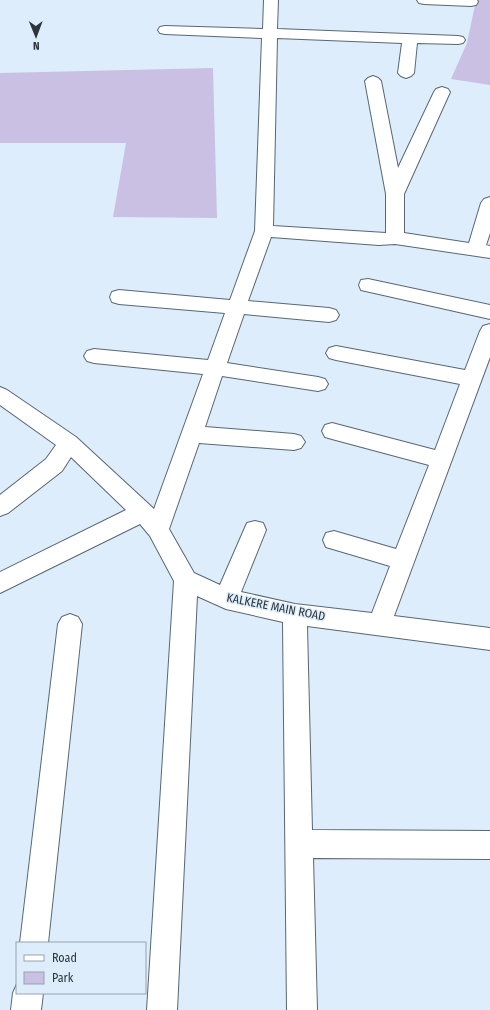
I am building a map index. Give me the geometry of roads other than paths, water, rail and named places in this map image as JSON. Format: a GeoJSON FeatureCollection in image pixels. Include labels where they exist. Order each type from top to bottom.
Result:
{"type":"FeatureCollection","features":[{"type":"Feature","properties":{"kind":"street"},"geometry":{"type":"LineString","coordinates":[[158,529],[264,226],[271,0]]}},
{"type":"Feature","properties":{"kind":"street"},"geometry":{"type":"LineString","coordinates":[[424,0],[471,2]]}},
{"type":"Feature","properties":{"kind":"street"},"geometry":{"type":"LineString","coordinates":[[165,30],[458,40]]}},
{"type":"Feature","properties":{"kind":"street"},"geometry":{"type":"LineString","coordinates":[[406,73],[410,38]]}},
{"type":"Feature","properties":{"kind":"street"},"geometry":{"type":"LineString","coordinates":[[373,81],[396,194],[395,238]]}},
{"type":"Feature","properties":{"kind":"street"},"geometry":{"type":"LineString","coordinates":[[396,194],[442,92]]}},
{"type":"Feature","properties":{"kind":"street"},"geometry":{"type":"LineString","coordinates":[[264,226],[379,239],[395,238],[483,251],[490,203]]}},
{"type":"Feature","properties":{"kind":"street"},"geometry":{"type":"LineString","coordinates":[[368,285],[490,312]]}},
{"type":"Feature","properties":{"kind":"street"},"geometry":{"type":"LineString","coordinates":[[119,297],[329,315]]}},
{"type":"Feature","properties":{"kind":"street"},"geometry":{"type":"LineString","coordinates":[[379,625],[490,331]]}},
{"type":"Feature","properties":{"kind":"street"},"geometry":{"type":"LineString","coordinates":[[336,353],[472,379]]}},
{"type":"Feature","properties":{"kind":"street"},"geometry":{"type":"LineString","coordinates":[[94,356],[215,368],[318,384]]}},
{"type":"Feature","properties":{"kind":"street"},"geometry":{"type":"LineString","coordinates":[[0,396],[68,443],[143,512],[158,529],[186,580],[162,1010]]}},
{"type":"Feature","properties":{"kind":"street"},"geometry":{"type":"LineString","coordinates":[[332,431],[442,460]]}},
{"type":"Feature","properties":{"kind":"street"},"geometry":{"type":"LineString","coordinates":[[191,434],[294,442]]}},
{"type":"Feature","properties":{"kind":"street"},"geometry":{"type":"LineString","coordinates":[[0,507],[54,465],[68,443]]}},
{"type":"Feature","properties":{"kind":"street"},"geometry":{"type":"LineString","coordinates":[[0,583],[143,512]]}},
{"type":"Feature","properties":{"kind":"street"},"geometry":{"type":"LineString","coordinates":[[226,599],[255,530]]}},
{"type":"Feature","properties":{"kind":"street"},"geometry":{"type":"LineString","coordinates":[[334,540],[404,561]]}},
{"type":"Feature","properties":{"kind":"street","name":"KALKERE MAIN ROAD"},"geometry":{"type":"LineString","coordinates":[[186,580],[226,599],[295,614],[490,639]]}},
{"type":"Feature","properties":{"kind":"street"},"geometry":{"type":"LineString","coordinates":[[295,614],[302,1010]]}},
{"type":"Feature","properties":{"kind":"street"},"geometry":{"type":"LineString","coordinates":[[34,942],[70,624]]}},
{"type":"Feature","properties":{"kind":"street"},"geometry":{"type":"LineString","coordinates":[[299,844],[490,844]]}},
{"type":"Feature","properties":{"kind":"street"},"geometry":{"type":"LineString","coordinates":[[26,1010],[28,994]]}}]}
